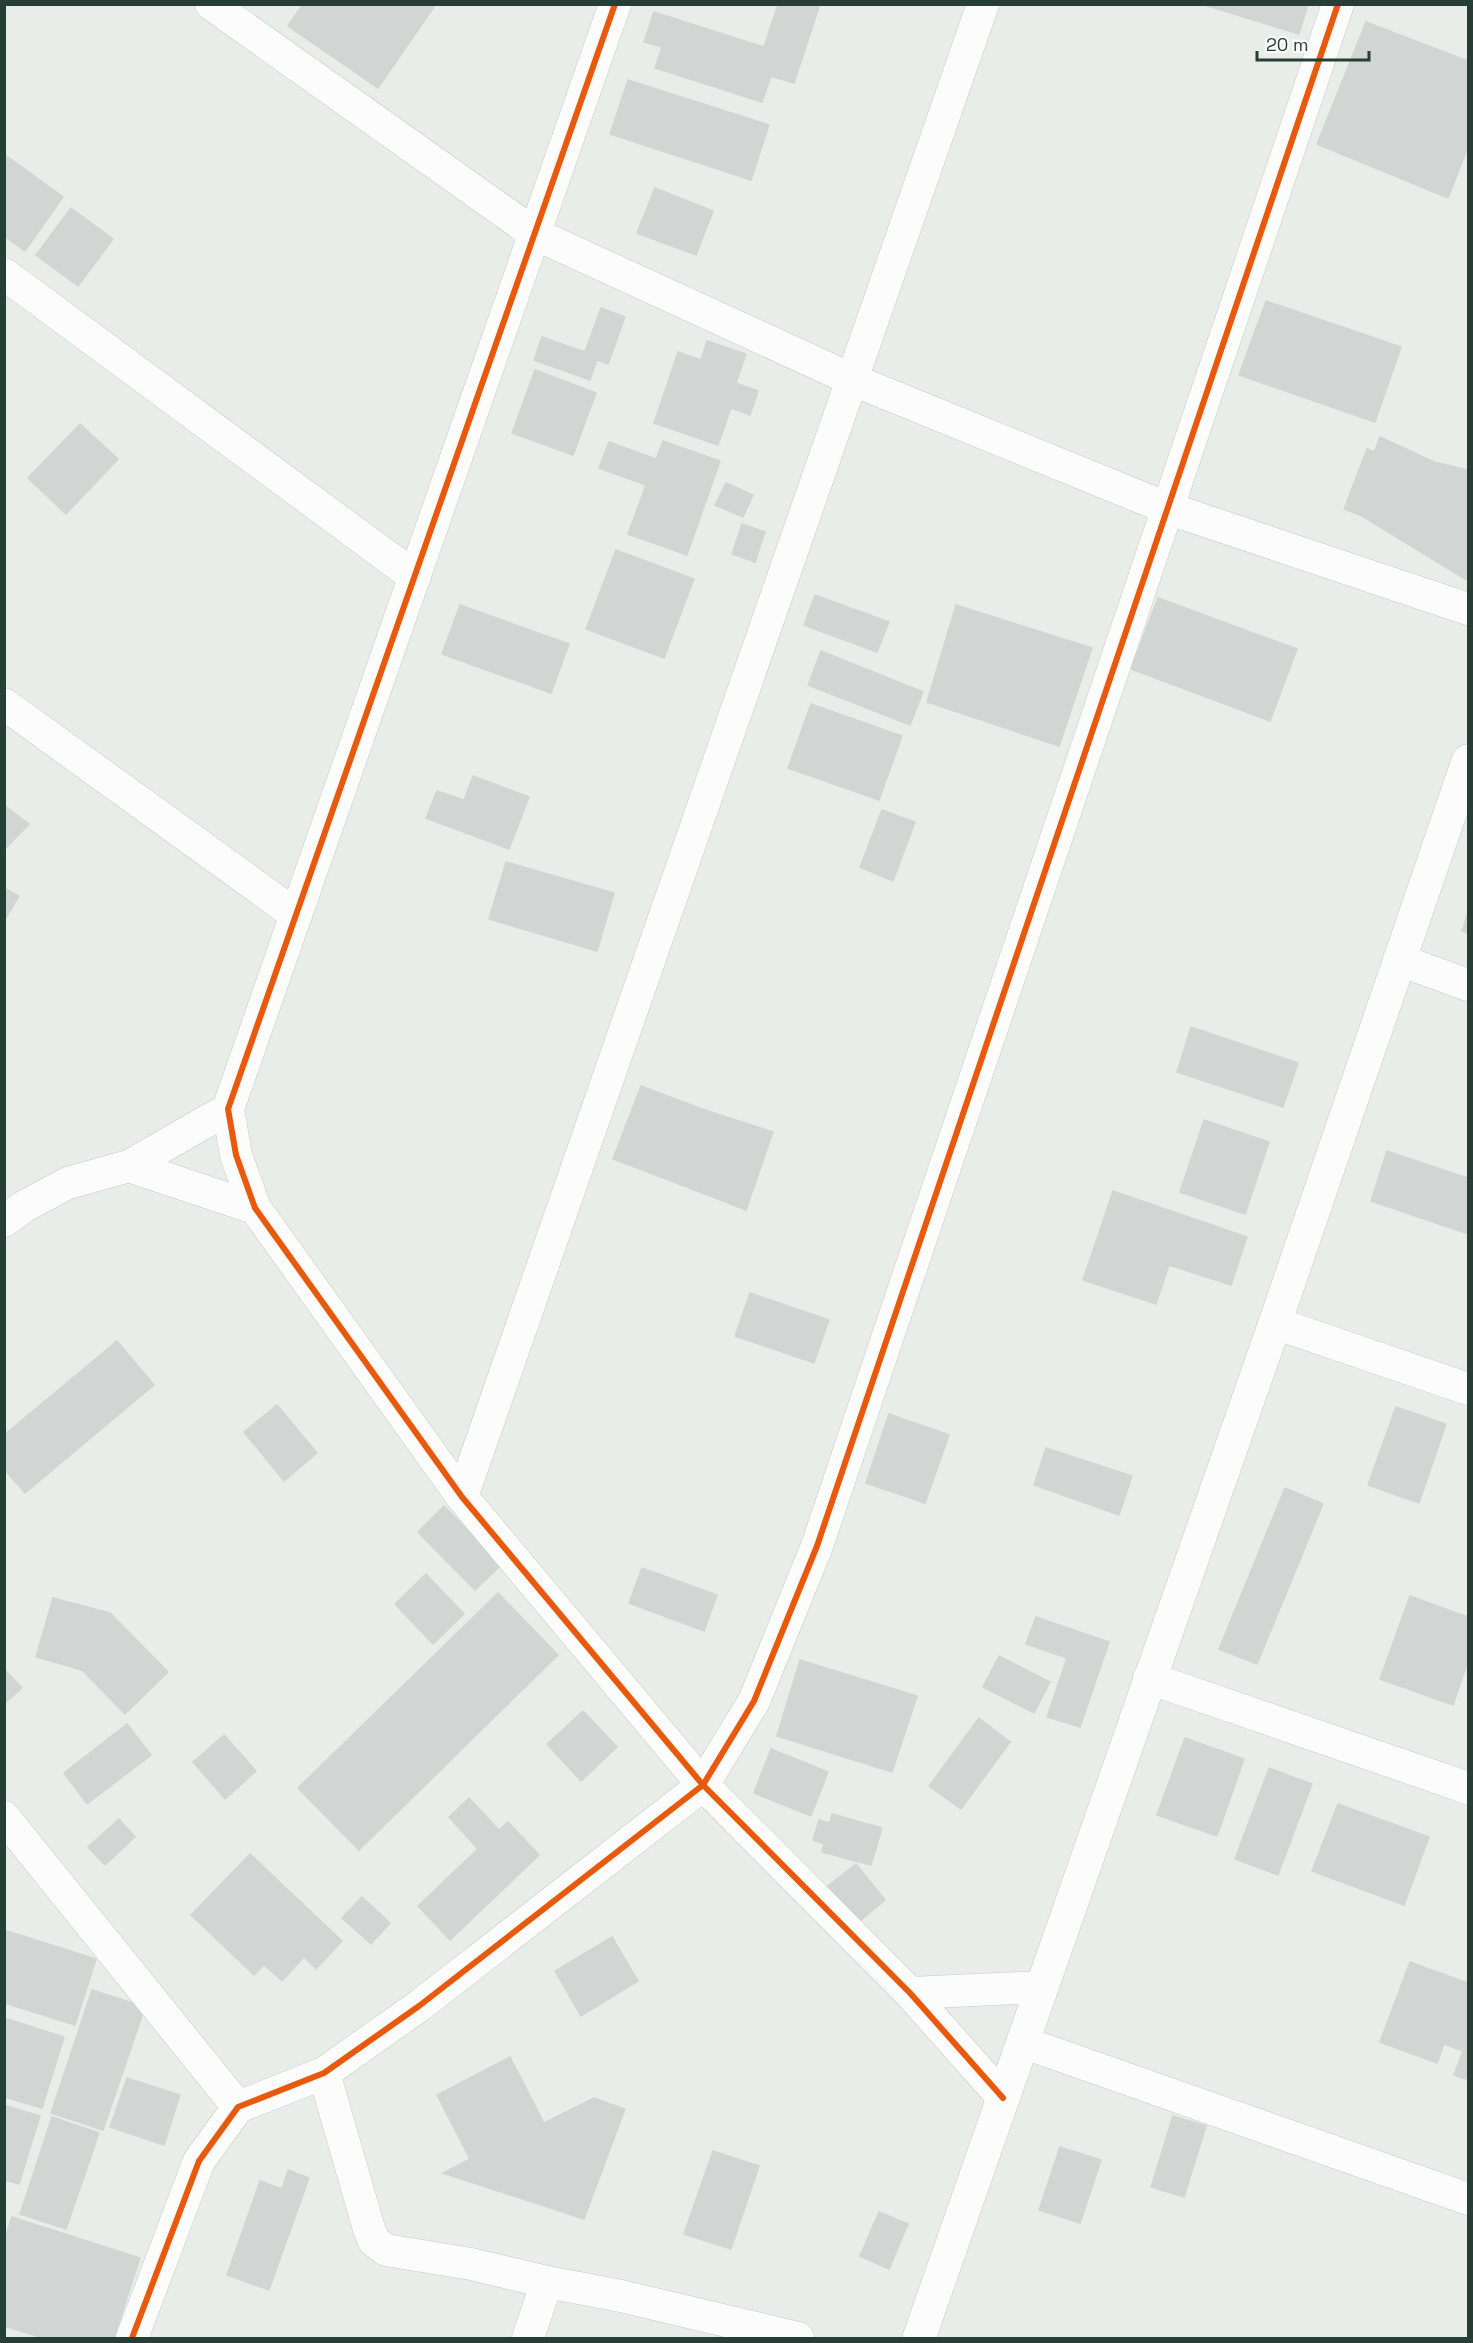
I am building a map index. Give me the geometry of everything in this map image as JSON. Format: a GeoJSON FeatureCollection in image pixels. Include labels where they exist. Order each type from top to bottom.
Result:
{"type":"FeatureCollection","features":[{"type":"Feature","properties":{"kind":"street"},"geometry":{"type":"LineString","coordinates":[[211,4],[535,234],[853,380],[1167,508],[1468,609]]}},
{"type":"Feature","properties":{"kind":"street"},"geometry":{"type":"LineString","coordinates":[[615,4],[228,1110],[237,1155],[255,1208],[462,1497],[703,1785],[910,1993],[1003,2098]]}},
{"type":"Feature","properties":{"kind":"street"},"geometry":{"type":"LineString","coordinates":[[462,1497],[983,4]]}},
{"type":"Feature","properties":{"kind":"street"},"geometry":{"type":"LineString","coordinates":[[132,2338],[199,2161],[238,2107],[324,2073],[419,2006],[703,1785],[754,1701],[817,1546],[1338,4]]}},
{"type":"Feature","properties":{"kind":"street"},"geometry":{"type":"LineString","coordinates":[[4,274],[415,577]]}},
{"type":"Feature","properties":{"kind":"street"},"geometry":{"type":"LineString","coordinates":[[4,704],[296,915]]}},
{"type":"Feature","properties":{"kind":"street"},"geometry":{"type":"LineString","coordinates":[[919,2338],[1275,1323],[1468,760]]}},
{"type":"Feature","properties":{"kind":"street"},"geometry":{"type":"LineString","coordinates":[[1399,960],[1468,985]]}},
{"type":"Feature","properties":{"kind":"street"},"geometry":{"type":"LineString","coordinates":[[4,1221],[23,1207],[68,1183],[129,1166],[228,1110]]}},
{"type":"Feature","properties":{"kind":"street"},"geometry":{"type":"LineString","coordinates":[[129,1166],[255,1208]]}},
{"type":"Feature","properties":{"kind":"street"},"geometry":{"type":"LineString","coordinates":[[1275,1323],[1468,1389]]}},
{"type":"Feature","properties":{"kind":"street"},"geometry":{"type":"LineString","coordinates":[[1149,1678],[1468,1788]]}},
{"type":"Feature","properties":{"kind":"street"},"geometry":{"type":"LineString","coordinates":[[4,1817],[238,2107]]}},
{"type":"Feature","properties":{"kind":"street"},"geometry":{"type":"LineString","coordinates":[[910,1993],[1042,1987]]}},
{"type":"Feature","properties":{"kind":"street"},"geometry":{"type":"LineString","coordinates":[[1022,2042],[1468,2199]]}},
{"type":"Feature","properties":{"kind":"street"},"geometry":{"type":"LineString","coordinates":[[324,2073],[369,2229],[374,2241],[386,2250],[471,2264],[621,2296],[798,2338]]}},
{"type":"Feature","properties":{"kind":"street"},"geometry":{"type":"LineString","coordinates":[[528,2338],[547,2282]]}},
{"type":"Feature","properties":{"kind":"building"},"geometry":{"type":"Polygon","coordinates":[[[303,4],[436,4],[378,88],[288,26],[303,4]]]}},
{"type":"Feature","properties":{"kind":"building"},"geometry":{"type":"Polygon","coordinates":[[[778,4],[820,4],[794,83],[771,76],[762,102],[655,68],[662,47],[644,42],[654,12],[764,47],[778,4]]]}},
{"type":"Feature","properties":{"kind":"building"},"geometry":{"type":"Polygon","coordinates":[[[1201,4],[1308,4],[1299,34],[1201,4]]]}},
{"type":"Feature","properties":{"kind":"building"},"geometry":{"type":"Polygon","coordinates":[[[1366,22],[1468,61],[1468,147],[1448,198],[1317,144],[1366,22]]]}},
{"type":"Feature","properties":{"kind":"building"},"geometry":{"type":"Polygon","coordinates":[[[628,80],[769,125],[751,180],[610,134],[628,80]]]}},
{"type":"Feature","properties":{"kind":"building"},"geometry":{"type":"Polygon","coordinates":[[[4,154],[63,197],[25,251],[4,236],[4,154]]]}},
{"type":"Feature","properties":{"kind":"building"},"geometry":{"type":"Polygon","coordinates":[[[655,188],[713,211],[696,255],[637,233],[655,188]]]}},
{"type":"Feature","properties":{"kind":"building"},"geometry":{"type":"Polygon","coordinates":[[[71,208],[113,239],[78,286],[36,255],[71,208]]]}},
{"type":"Feature","properties":{"kind":"building"},"geometry":{"type":"Polygon","coordinates":[[[1266,301],[1401,347],[1375,422],[1239,375],[1266,301]]]}},
{"type":"Feature","properties":{"kind":"building"},"geometry":{"type":"Polygon","coordinates":[[[601,308],[625,317],[608,364],[597,360],[590,380],[534,360],[542,337],[585,352],[601,308]]]}},
{"type":"Feature","properties":{"kind":"building"},"geometry":{"type":"Polygon","coordinates":[[[707,341],[746,354],[736,383],[758,391],[750,415],[731,408],[718,445],[654,423],[678,352],[701,360],[707,341]]]}},
{"type":"Feature","properties":{"kind":"building"},"geometry":{"type":"Polygon","coordinates":[[[535,370],[596,393],[573,455],[512,433],[535,370]]]}},
{"type":"Feature","properties":{"kind":"building"},"geometry":{"type":"Polygon","coordinates":[[[80,424],[118,459],[66,514],[28,478],[80,424]]]}},
{"type":"Feature","properties":{"kind":"building"},"geometry":{"type":"Polygon","coordinates":[[[1380,437],[1434,462],[1468,470],[1468,581],[1352,510],[1380,437]]]}},
{"type":"Feature","properties":{"kind":"building"},"geometry":{"type":"Polygon","coordinates":[[[663,441],[720,461],[687,555],[628,534],[646,485],[599,468],[609,442],[656,459],[663,441]]]}},
{"type":"Feature","properties":{"kind":"building"},"geometry":{"type":"Polygon","coordinates":[[[1367,449],[1468,487],[1468,556],[1344,509],[1367,449]]]}},
{"type":"Feature","properties":{"kind":"building"},"geometry":{"type":"Polygon","coordinates":[[[726,483],[753,495],[743,517],[715,505],[726,483]]]}},
{"type":"Feature","properties":{"kind":"building"},"geometry":{"type":"Polygon","coordinates":[[[742,524],[765,532],[755,562],[732,554],[742,524]]]}},
{"type":"Feature","properties":{"kind":"building"},"geometry":{"type":"Polygon","coordinates":[[[616,550],[694,579],[664,658],[586,629],[616,550]]]}},
{"type":"Feature","properties":{"kind":"building"},"geometry":{"type":"Polygon","coordinates":[[[815,595],[889,622],[877,652],[804,625],[815,595]]]}},
{"type":"Feature","properties":{"kind":"building"},"geometry":{"type":"Polygon","coordinates":[[[1158,598],[1297,649],[1270,721],[1131,669],[1158,598]]]}},
{"type":"Feature","properties":{"kind":"building"},"geometry":{"type":"Polygon","coordinates":[[[460,605],[569,644],[551,693],[442,654],[460,605]]]}},
{"type":"Feature","properties":{"kind":"building"},"geometry":{"type":"Polygon","coordinates":[[[956,605],[1092,648],[1059,746],[927,702],[956,605]]]}},
{"type":"Feature","properties":{"kind":"building"},"geometry":{"type":"Polygon","coordinates":[[[821,651],[923,692],[910,725],[808,685],[821,651]]]}},
{"type":"Feature","properties":{"kind":"building"},"geometry":{"type":"Polygon","coordinates":[[[811,704],[902,736],[879,800],[788,768],[811,704]]]}},
{"type":"Feature","properties":{"kind":"building"},"geometry":{"type":"Polygon","coordinates":[[[473,776],[529,797],[509,849],[426,818],[437,791],[464,800],[473,776]]]}},
{"type":"Feature","properties":{"kind":"building"},"geometry":{"type":"Polygon","coordinates":[[[4,805],[29,824],[4,850],[4,805]]]}},
{"type":"Feature","properties":{"kind":"building"},"geometry":{"type":"Polygon","coordinates":[[[882,810],[915,822],[893,881],[860,867],[882,810]]]}},
{"type":"Feature","properties":{"kind":"building"},"geometry":{"type":"Polygon","coordinates":[[[506,862],[614,893],[597,951],[489,919],[506,862]]]}},
{"type":"Feature","properties":{"kind":"building"},"geometry":{"type":"Polygon","coordinates":[[[4,888],[19,896],[4,921],[4,888]]]}},
{"type":"Feature","properties":{"kind":"building"},"geometry":{"type":"Polygon","coordinates":[[[1468,913],[1468,933],[1462,931],[1468,913]]]}},
{"type":"Feature","properties":{"kind":"building"},"geometry":{"type":"Polygon","coordinates":[[[1191,1027],[1298,1063],[1283,1107],[1177,1072],[1191,1027]]]}},
{"type":"Feature","properties":{"kind":"building"},"geometry":{"type":"Polygon","coordinates":[[[641,1086],[702,1109],[674,1182],[613,1159],[641,1086]]]}},
{"type":"Feature","properties":{"kind":"building"},"geometry":{"type":"Polygon","coordinates":[[[702,1109],[773,1132],[746,1210],[674,1182],[702,1109]]]}},
{"type":"Feature","properties":{"kind":"building"},"geometry":{"type":"Polygon","coordinates":[[[1204,1120],[1269,1142],[1245,1214],[1180,1192],[1204,1120]]]}},
{"type":"Feature","properties":{"kind":"building"},"geometry":{"type":"Polygon","coordinates":[[[1387,1151],[1468,1178],[1468,1234],[1371,1201],[1387,1151]]]}},
{"type":"Feature","properties":{"kind":"building"},"geometry":{"type":"Polygon","coordinates":[[[1113,1191],[1247,1237],[1231,1285],[1169,1265],[1156,1304],[1083,1280],[1113,1191]]]}},
{"type":"Feature","properties":{"kind":"building"},"geometry":{"type":"Polygon","coordinates":[[[750,1293],[829,1320],[814,1363],[735,1336],[750,1293]]]}},
{"type":"Feature","properties":{"kind":"building"},"geometry":{"type":"Polygon","coordinates":[[[117,1341],[154,1385],[25,1493],[4,1469],[4,1435],[117,1341]]]}},
{"type":"Feature","properties":{"kind":"building"},"geometry":{"type":"Polygon","coordinates":[[[277,1405],[317,1453],[284,1481],[244,1432],[277,1405]]]}},
{"type":"Feature","properties":{"kind":"building"},"geometry":{"type":"Polygon","coordinates":[[[1396,1407],[1446,1424],[1419,1503],[1368,1485],[1396,1407]]]}},
{"type":"Feature","properties":{"kind":"building"},"geometry":{"type":"Polygon","coordinates":[[[889,1414],[949,1435],[925,1503],[866,1483],[889,1414]]]}},
{"type":"Feature","properties":{"kind":"building"},"geometry":{"type":"Polygon","coordinates":[[[1046,1448],[1132,1476],[1119,1515],[1034,1485],[1046,1448]]]}},
{"type":"Feature","properties":{"kind":"building"},"geometry":{"type":"Polygon","coordinates":[[[1285,1488],[1323,1504],[1257,1664],[1219,1649],[1285,1488]]]}},
{"type":"Feature","properties":{"kind":"building"},"geometry":{"type":"Polygon","coordinates":[[[444,1506],[501,1565],[475,1590],[418,1532],[444,1506]]]}},
{"type":"Feature","properties":{"kind":"building"},"geometry":{"type":"Polygon","coordinates":[[[642,1568],[717,1595],[704,1631],[629,1603],[642,1568]]]}},
{"type":"Feature","properties":{"kind":"building"},"geometry":{"type":"Polygon","coordinates":[[[426,1574],[464,1614],[433,1644],[395,1604],[426,1574]]]}},
{"type":"Feature","properties":{"kind":"building"},"geometry":{"type":"Polygon","coordinates":[[[498,1593],[558,1655],[359,1850],[298,1788],[498,1593]]]}},
{"type":"Feature","properties":{"kind":"building"},"geometry":{"type":"Polygon","coordinates":[[[1410,1596],[1468,1617],[1468,1661],[1453,1705],[1380,1679],[1410,1596]]]}},
{"type":"Feature","properties":{"kind":"building"},"geometry":{"type":"Polygon","coordinates":[[[53,1598],[110,1613],[168,1672],[125,1714],[82,1670],[36,1657],[53,1598]]]}},
{"type":"Feature","properties":{"kind":"building"},"geometry":{"type":"Polygon","coordinates":[[[1036,1617],[1109,1642],[1080,1727],[1047,1717],[1067,1658],[1026,1644],[1036,1617]]]}},
{"type":"Feature","properties":{"kind":"building"},"geometry":{"type":"Polygon","coordinates":[[[999,1656],[1050,1682],[1034,1713],[983,1687],[999,1656]]]}},
{"type":"Feature","properties":{"kind":"building"},"geometry":{"type":"Polygon","coordinates":[[[800,1660],[917,1696],[892,1772],[777,1736],[800,1660]]]}},
{"type":"Feature","properties":{"kind":"building"},"geometry":{"type":"Polygon","coordinates":[[[4,1669],[22,1688],[4,1704],[4,1669]]]}},
{"type":"Feature","properties":{"kind":"building"},"geometry":{"type":"Polygon","coordinates":[[[583,1711],[617,1747],[581,1781],[547,1744],[583,1711]]]}},
{"type":"Feature","properties":{"kind":"building"},"geometry":{"type":"Polygon","coordinates":[[[979,1718],[1010,1742],[961,1809],[929,1786],[979,1718]]]}},
{"type":"Feature","properties":{"kind":"building"},"geometry":{"type":"Polygon","coordinates":[[[127,1724],[151,1755],[87,1804],[64,1773],[127,1724]]]}},
{"type":"Feature","properties":{"kind":"building"},"geometry":{"type":"Polygon","coordinates":[[[224,1735],[256,1771],[225,1799],[193,1762],[224,1735]]]}},
{"type":"Feature","properties":{"kind":"building"},"geometry":{"type":"Polygon","coordinates":[[[1185,1738],[1244,1759],[1217,1836],[1157,1815],[1185,1738]]]}},
{"type":"Feature","properties":{"kind":"building"},"geometry":{"type":"Polygon","coordinates":[[[771,1749],[828,1772],[811,1816],[754,1793],[771,1749]]]}},
{"type":"Feature","properties":{"kind":"building"},"geometry":{"type":"Polygon","coordinates":[[[1269,1768],[1312,1784],[1278,1875],[1235,1859],[1269,1768]]]}},
{"type":"Feature","properties":{"kind":"building"},"geometry":{"type":"Polygon","coordinates":[[[469,1798],[499,1830],[508,1822],[539,1855],[450,1940],[418,1906],[478,1849],[449,1817],[469,1798]]]}},
{"type":"Feature","properties":{"kind":"building"},"geometry":{"type":"Polygon","coordinates":[[[1338,1804],[1429,1837],[1404,1905],[1312,1871],[1338,1804]]]}},
{"type":"Feature","properties":{"kind":"building"},"geometry":{"type":"Polygon","coordinates":[[[832,1814],[882,1828],[871,1865],[822,1852],[824,1844],[813,1840],[819,1820],[830,1823],[832,1814]]]}},
{"type":"Feature","properties":{"kind":"building"},"geometry":{"type":"Polygon","coordinates":[[[119,1819],[135,1837],[105,1865],[88,1847],[119,1819]]]}},
{"type":"Feature","properties":{"kind":"building"},"geometry":{"type":"Polygon","coordinates":[[[250,1854],[342,1941],[316,1969],[304,1957],[282,1981],[264,1965],[254,1975],[191,1915],[250,1854]]]}},
{"type":"Feature","properties":{"kind":"building"},"geometry":{"type":"Polygon","coordinates":[[[856,1864],[885,1900],[849,1930],[819,1893],[856,1864]]]}},
{"type":"Feature","properties":{"kind":"building"},"geometry":{"type":"Polygon","coordinates":[[[362,1897],[390,1923],[371,1944],[342,1918],[362,1897]]]}},
{"type":"Feature","properties":{"kind":"building"},"geometry":{"type":"Polygon","coordinates":[[[7,1931],[96,1959],[75,2025],[4,2003],[4,1939],[7,1931]]]}},
{"type":"Feature","properties":{"kind":"building"},"geometry":{"type":"Polygon","coordinates":[[[612,1937],[638,1981],[581,2016],[555,1971],[612,1937]]]}},
{"type":"Feature","properties":{"kind":"building"},"geometry":{"type":"Polygon","coordinates":[[[1410,1962],[1468,1983],[1468,2080],[1454,2075],[1463,2051],[1444,2044],[1437,2063],[1380,2042],[1410,1962]]]}},
{"type":"Feature","properties":{"kind":"building"},"geometry":{"type":"Polygon","coordinates":[[[92,1990],[145,2007],[103,2130],[51,2113],[92,1990]]]}},
{"type":"Feature","properties":{"kind":"building"},"geometry":{"type":"Polygon","coordinates":[[[4,2018],[64,2037],[42,2108],[4,2097],[4,2018]]]}},
{"type":"Feature","properties":{"kind":"building"},"geometry":{"type":"Polygon","coordinates":[[[510,2057],[544,2123],[594,2098],[625,2109],[584,2219],[443,2173],[470,2159],[437,2095],[510,2057]]]}},
{"type":"Feature","properties":{"kind":"building"},"geometry":{"type":"Polygon","coordinates":[[[127,2078],[180,2095],[164,2145],[110,2127],[127,2078]]]}},
{"type":"Feature","properties":{"kind":"building"},"geometry":{"type":"Polygon","coordinates":[[[4,2105],[40,2116],[19,2184],[4,2180],[4,2105]]]}},
{"type":"Feature","properties":{"kind":"building"},"geometry":{"type":"Polygon","coordinates":[[[1173,2116],[1206,2126],[1184,2197],[1151,2187],[1173,2116]]]}},
{"type":"Feature","properties":{"kind":"building"},"geometry":{"type":"Polygon","coordinates":[[[52,2117],[99,2133],[66,2229],[20,2214],[52,2117]]]}},
{"type":"Feature","properties":{"kind":"building"},"geometry":{"type":"Polygon","coordinates":[[[1060,2147],[1101,2160],[1080,2223],[1039,2210],[1060,2147]]]}},
{"type":"Feature","properties":{"kind":"building"},"geometry":{"type":"Polygon","coordinates":[[[713,2151],[759,2166],[731,2249],[684,2234],[713,2151]]]}},
{"type":"Feature","properties":{"kind":"building"},"geometry":{"type":"Polygon","coordinates":[[[288,2170],[309,2178],[269,2290],[227,2275],[260,2181],[282,2189],[288,2170]]]}},
{"type":"Feature","properties":{"kind":"building"},"geometry":{"type":"Polygon","coordinates":[[[879,2212],[908,2224],[889,2269],[860,2256],[879,2212]]]}},
{"type":"Feature","properties":{"kind":"building"},"geometry":{"type":"Polygon","coordinates":[[[12,2217],[140,2258],[114,2338],[43,2338],[4,2326],[4,2241],[12,2217]]]}},
{"type":"Feature","properties":{"kind":"cycle path"},"geometry":{"type":"LineString","coordinates":[[615,4],[228,1109],[236,1155],[255,1208],[462,1497],[703,1785],[910,1993],[1003,2098]]}},
{"type":"Feature","properties":{"kind":"cycle path"},"geometry":{"type":"LineString","coordinates":[[132,2338],[199,2161],[238,2107],[324,2073],[419,2006],[703,1785],[754,1701],[817,1546],[1338,4]]}}]}
